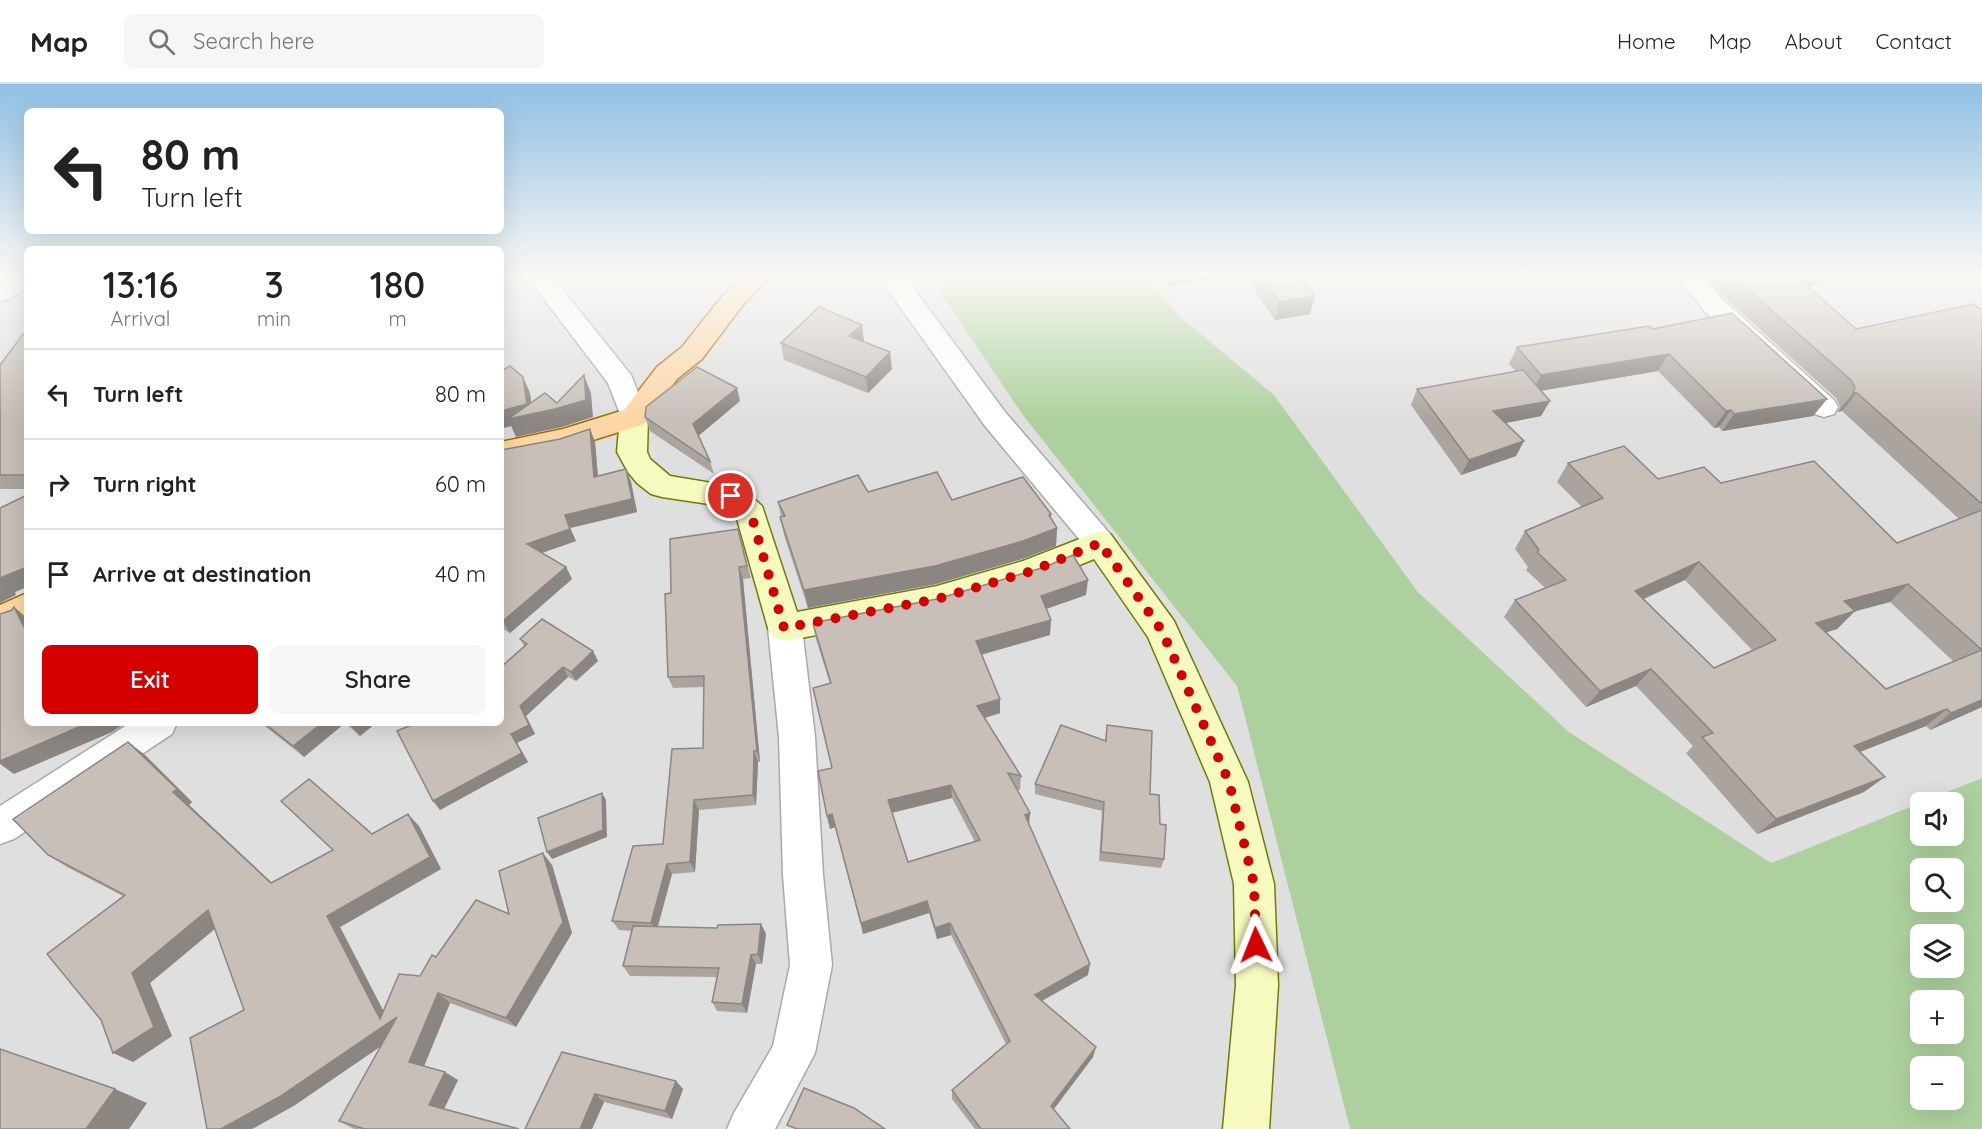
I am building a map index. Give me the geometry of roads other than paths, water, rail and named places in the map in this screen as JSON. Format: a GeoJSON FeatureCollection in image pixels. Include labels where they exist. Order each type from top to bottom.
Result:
{"type":"FeatureCollection","features":[{"type":"Feature","properties":{"kind":"main road"},"geometry":{"type":"LineString","coordinates":[[715,323],[692,353],[667,373],[634,417],[632,452],[638,465],[662,486],[731,496],[751,514],[784,628],[937,599],[1032,571],[1100,543],[1162,631],[1229,782],[1254,884],[1257,986],[1246,1129]]}},
{"type":"Feature","properties":{"kind":"main road"},"geometry":{"type":"LineString","coordinates":[[504,451],[565,439],[634,417]]}},
{"type":"Feature","properties":{"kind":"main road"},"geometry":{"type":"LineString","coordinates":[[0,620],[24,608]]}},
{"type":"Feature","properties":{"kind":"street"},"geometry":{"type":"LineString","coordinates":[[575,323],[621,381],[634,417]]}},
{"type":"Feature","properties":{"kind":"street"},"geometry":{"type":"LineString","coordinates":[[925,323],[995,419],[1100,543]]}},
{"type":"Feature","properties":{"kind":"street"},"geometry":{"type":"LineString","coordinates":[[1732,323],[1824,407]]}},
{"type":"Feature","properties":{"kind":"street"},"geometry":{"type":"LineString","coordinates":[[750,1129],[793,1053],[811,964],[803,874],[797,737],[784,628]]}},
{"type":"Feature","properties":{"kind":"street"},"geometry":{"type":"LineString","coordinates":[[0,827],[154,726]]}}]}
